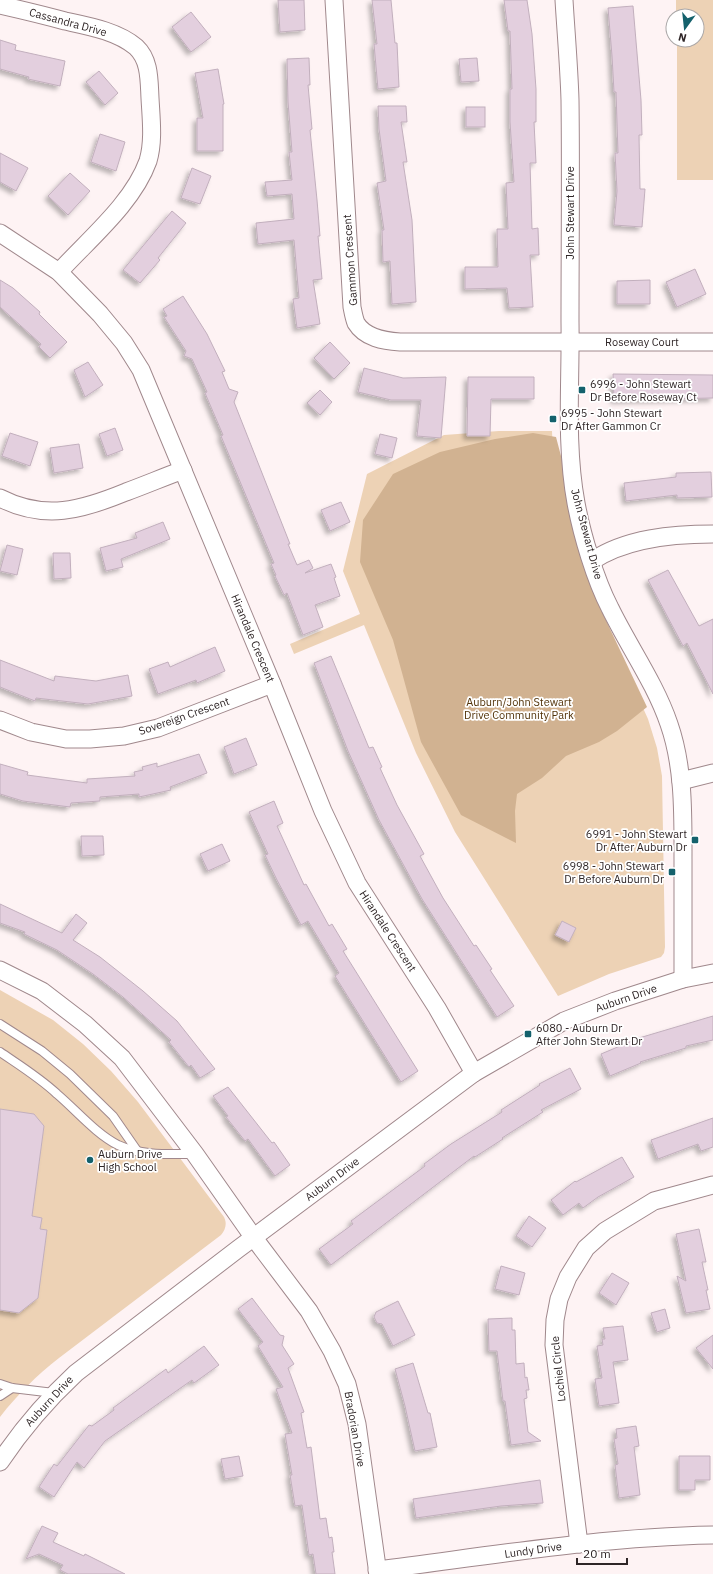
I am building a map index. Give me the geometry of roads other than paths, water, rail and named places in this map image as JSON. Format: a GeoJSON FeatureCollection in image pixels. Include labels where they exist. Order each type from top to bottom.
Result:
{"type":"FeatureCollection","features":[{"type":"Feature","properties":{"kind":"street","name":"Gammon Crescent"},"geometry":{"type":"LineString","coordinates":[[334,0],[352,307],[357,324],[371,336],[383,341],[570,342]]}},
{"type":"Feature","properties":{"kind":"street","name":"John Stewart Drive"},"geometry":{"type":"LineString","coordinates":[[564,0],[570,99],[569,431],[571,465],[576,504],[592,561],[609,607],[657,694],[677,749],[681,781],[683,830],[683,980]]}},
{"type":"Feature","properties":{"kind":"street","name":"Cassandra Drive"},"geometry":{"type":"LineString","coordinates":[[0,5],[98,29],[120,37],[136,47],[145,59],[149,74],[152,136],[148,160],[138,182],[115,213],[60,272]]}},
{"type":"Feature","properties":{"kind":"street","name":"Hirandale Crescent"},"geometry":{"type":"LineString","coordinates":[[0,232],[60,272],[100,314],[124,343],[142,370],[323,811],[357,883],[437,1008],[474,1073]]}},
{"type":"Feature","properties":{"kind":"street","name":"Roseway Court"},"geometry":{"type":"LineString","coordinates":[[570,342],[713,342]]}},
{"type":"Feature","properties":{"kind":"street"},"geometry":{"type":"LineString","coordinates":[[0,498],[30,510],[50,512],[70,510],[95,504],[183,470]]}},
{"type":"Feature","properties":{"kind":"street"},"geometry":{"type":"LineString","coordinates":[[592,561],[605,552],[656,538],[673,535],[713,534]]}},
{"type":"Feature","properties":{"kind":"street","name":"Sovereign Crescent"},"geometry":{"type":"LineString","coordinates":[[0,720],[31,732],[66,739],[90,739],[124,736],[158,728],[272,684]]}},
{"type":"Feature","properties":{"kind":"street"},"geometry":{"type":"LineString","coordinates":[[681,781],[713,773]]}},
{"type":"Feature","properties":{"kind":"street"},"geometry":{"type":"LineString","coordinates":[[0,970],[42,991],[104,1040],[122,1058],[195,1154],[254,1238]]}},
{"type":"Feature","properties":{"kind":"street","name":"Auburn Drive"},"geometry":{"type":"LineString","coordinates":[[0,1462],[17,1437],[54,1393],[76,1373],[474,1073],[564,1021],[615,1001],[683,980],[713,973]]}},
{"type":"Feature","properties":{"kind":"street","name":"Lochiel Circle"},"geometry":{"type":"LineString","coordinates":[[579,1544],[554,1345],[554,1320],[559,1299],[568,1277],[586,1248],[605,1230],[654,1201],[713,1185]]}},
{"type":"Feature","properties":{"kind":"street","name":"Bradorian Drive"},"geometry":{"type":"LineString","coordinates":[[254,1238],[309,1311],[332,1351],[347,1384],[357,1424],[377,1572]]}},
{"type":"Feature","properties":{"kind":"street","name":"Lundy Drive"},"geometry":{"type":"LineString","coordinates":[[377,1572],[579,1544],[669,1536],[713,1535]]}},
{"type":"Feature","properties":{"kind":"lane"},"geometry":{"type":"LineString","coordinates":[[0,1024],[42,1050],[70,1074],[113,1116],[138,1152]]}},
{"type":"Feature","properties":{"kind":"lane"},"geometry":{"type":"LineString","coordinates":[[0,1052],[56,1092],[100,1132],[118,1145],[138,1152],[152,1154],[195,1154]]}},
{"type":"Feature","properties":{"kind":"lane"},"geometry":{"type":"LineString","coordinates":[[0,1384],[12,1388],[54,1393]]}},
{"type":"Feature","properties":{"kind":"lane"},"geometry":{"type":"LineString","coordinates":[[0,1396],[12,1388]]}},
{"type":"Feature","properties":{"kind":"place","name":"6996 - John Stewart Dr Before Roseway Ct"},"geometry":{"type":"Point","coordinates":[582,390]}},
{"type":"Feature","properties":{"kind":"place","name":"6995 - John Stewart Dr After Gammon Cr"},"geometry":{"type":"Point","coordinates":[553,419]}},
{"type":"Feature","properties":{"kind":"place","name":"6991 - John Stewart Dr After Auburn Dr"},"geometry":{"type":"Point","coordinates":[695,840]}},
{"type":"Feature","properties":{"kind":"place","name":"6998 - John Stewart Dr Before Auburn Dr"},"geometry":{"type":"Point","coordinates":[672,872]}},
{"type":"Feature","properties":{"kind":"place","name":"6080 - Auburn Dr After John Stewart Dr"},"geometry":{"type":"Point","coordinates":[528,1034]}},
{"type":"Feature","properties":{"kind":"place","name":"Auburn Drive High School"},"geometry":{"type":"Point","coordinates":[90,1160]}},
{"type":"Feature","properties":{"kind":"park label","name":"Auburn/John Stewart Drive Community Park"},"geometry":{"type":"Point","coordinates":[519,708]}}]}
